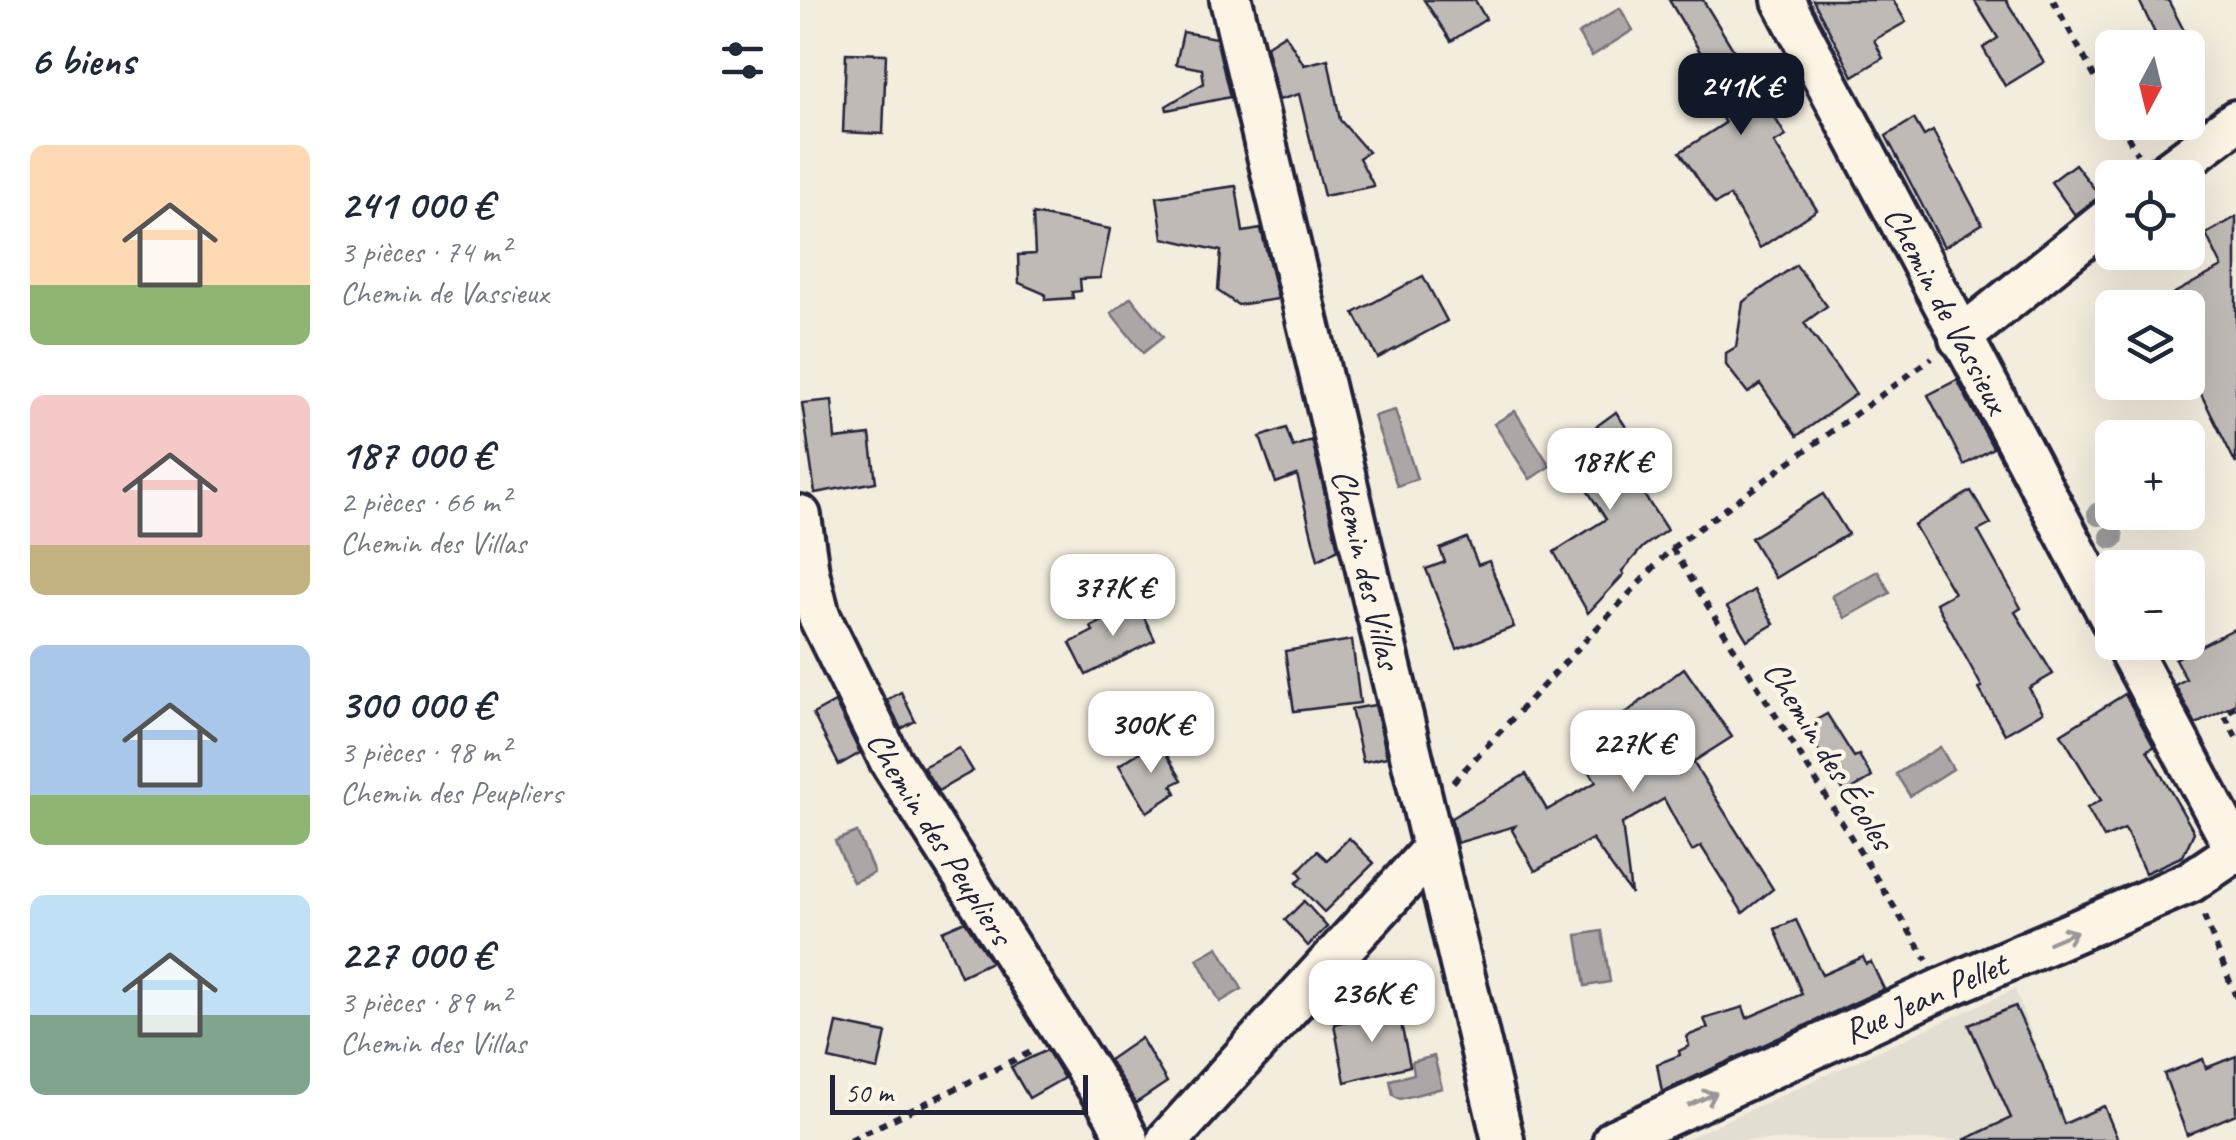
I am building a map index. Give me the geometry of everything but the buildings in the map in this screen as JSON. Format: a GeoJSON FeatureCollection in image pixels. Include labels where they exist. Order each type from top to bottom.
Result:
{"type":"FeatureCollection","features":[{"type":"Feature","properties":{"kind":"street","name":"Chemin des Villas"},"geometry":{"type":"LineString","coordinates":[[1230,0],[1503,1140]]}},
{"type":"Feature","properties":{"kind":"street","name":"Chemin de Vassieux"},"geometry":{"type":"LineString","coordinates":[[1783,0],[2095,588]]}},
{"type":"Feature","properties":{"kind":"street"},"geometry":{"type":"LineString","coordinates":[[2184,160],[2236,121]]}},
{"type":"Feature","properties":{"kind":"street"},"geometry":{"type":"LineString","coordinates":[[1960,338],[2095,230]]}},
{"type":"Feature","properties":{"kind":"street","name":"Chemin des Peupliers"},"geometry":{"type":"LineString","coordinates":[[800,516],[812,596],[890,760],[1128,1140]]}},
{"type":"Feature","properties":{"kind":"street"},"geometry":{"type":"LineString","coordinates":[[2134,660],[2236,851]]}},
{"type":"Feature","properties":{"kind":"street"},"geometry":{"type":"LineString","coordinates":[[1168,1140],[1429,830]]}},
{"type":"Feature","properties":{"kind":"street","name":"Rue Jean Pellet"},"geometry":{"type":"LineString","coordinates":[[1614,1140],[1944,988],[2190,882],[2236,851]]}},
{"type":"Feature","properties":{"kind":"path"},"geometry":{"type":"LineString","coordinates":[[2053,0],[2095,78]]}},
{"type":"Feature","properties":{"kind":"path"},"geometry":{"type":"LineString","coordinates":[[1429,830],[1672,548],[1960,338]]}},
{"type":"Feature","properties":{"kind":"path","name":"Chemin des Écoles"},"geometry":{"type":"LineString","coordinates":[[1672,548],[1944,988]]}},
{"type":"Feature","properties":{"kind":"path"},"geometry":{"type":"LineString","coordinates":[[2236,708],[2224,714],[2236,737]]}},
{"type":"Feature","properties":{"kind":"path"},"geometry":{"type":"LineString","coordinates":[[2190,882],[2236,998]]}},
{"type":"Feature","properties":{"kind":"path"},"geometry":{"type":"LineString","coordinates":[[850,1140],[1063,1036]]}},
{"type":"Feature","properties":{"kind":"shaded area"},"geometry":{"type":"Polygon","coordinates":[[[1620,8],[1633,30],[1592,56],[1578,34],[1620,8]]]}},
{"type":"Feature","properties":{"kind":"shaded area"},"geometry":{"type":"Polygon","coordinates":[[[1131,297],[1163,337],[1143,353],[1111,313],[1131,297]]]}},
{"type":"Feature","properties":{"kind":"shaded area"},"geometry":{"type":"Polygon","coordinates":[[[1395,410],[1417,479],[1397,486],[1374,416],[1395,410]]]}},
{"type":"Feature","properties":{"kind":"shaded area"},"geometry":{"type":"Polygon","coordinates":[[[1515,411],[1550,466],[1530,479],[1494,424],[1515,411]]]}},
{"type":"Feature","properties":{"kind":"shaded area"},"geometry":{"type":"Polygon","coordinates":[[[1878,571],[1890,593],[1845,618],[1832,596],[1878,571]]]}},
{"type":"Feature","properties":{"kind":"shaded area"},"geometry":{"type":"Polygon","coordinates":[[[1940,747],[1953,769],[1910,796],[1896,774],[1940,747]]]}},
{"type":"Feature","properties":{"kind":"shaded area"},"geometry":{"type":"Polygon","coordinates":[[[857,832],[874,873],[853,882],[835,841],[857,832]]]}},
{"type":"Feature","properties":{"kind":"shaded area"},"geometry":{"type":"Polygon","coordinates":[[[1602,931],[1610,982],[1585,986],[1577,935],[1602,931]]]}},
{"type":"Feature","properties":{"kind":"shaded area"},"geometry":{"type":"Polygon","coordinates":[[[1218,947],[1242,989],[1220,1002],[1197,959],[1218,947]]]}},
{"type":"Feature","properties":{"kind":"shaded area"},"geometry":{"type":"Polygon","coordinates":[[[2015,989],[2070,1140],[1683,1140],[2015,989]]]}},
{"type":"Feature","properties":{"kind":"shaded area"},"geometry":{"type":"Polygon","coordinates":[[[1434,1056],[1442,1088],[1400,1099],[1393,1095],[1390,1080],[1414,1074],[1412,1062],[1434,1056]]]}}]}
